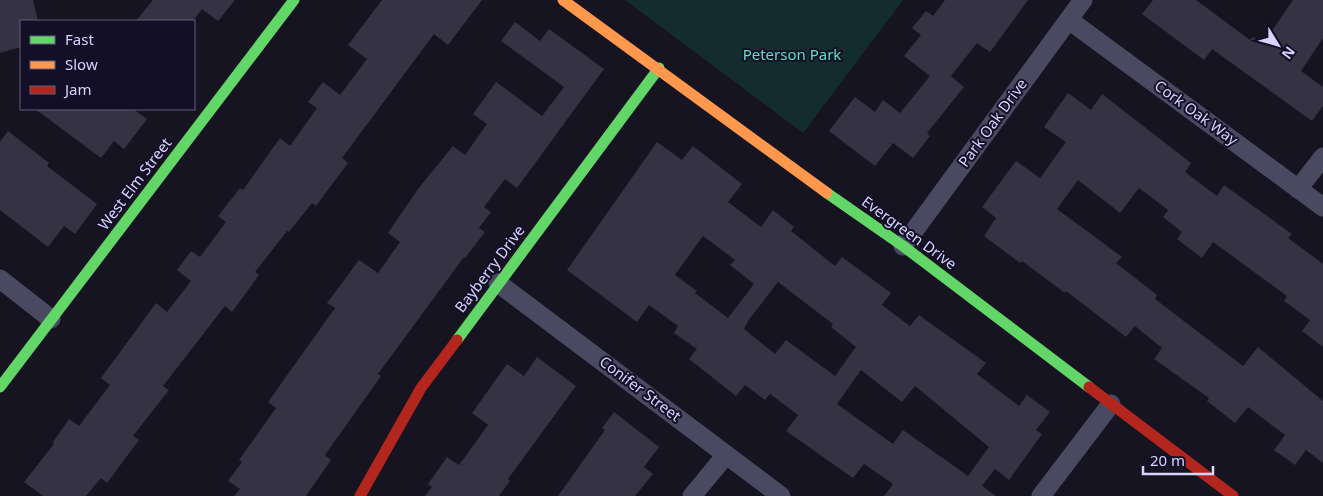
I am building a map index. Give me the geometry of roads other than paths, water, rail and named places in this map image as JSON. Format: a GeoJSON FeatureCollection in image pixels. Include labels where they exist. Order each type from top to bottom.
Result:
{"type":"FeatureCollection","features":[{"type":"Feature","properties":{"kind":"street","name":"West Elm Street"},"geometry":{"type":"LineString","coordinates":[[0,387],[294,0]]}},
{"type":"Feature","properties":{"kind":"street","name":"Evergreen Drive"},"geometry":{"type":"LineString","coordinates":[[563,0],[659,68],[781,160],[903,246],[1233,496]]}},
{"type":"Feature","properties":{"kind":"street","name":"Park Oak Drive"},"geometry":{"type":"LineString","coordinates":[[903,246],[1083,0]]}},
{"type":"Feature","properties":{"kind":"street","name":"Cork Oak Way"},"geometry":{"type":"LineString","coordinates":[[1069,20],[1323,207]]}},
{"type":"Feature","properties":{"kind":"street","name":"Bayberry Drive"},"geometry":{"type":"LineString","coordinates":[[360,496],[421,388],[659,68]]}},
{"type":"Feature","properties":{"kind":"street"},"geometry":{"type":"LineString","coordinates":[[1298,189],[1323,157]]}},
{"type":"Feature","properties":{"kind":"street"},"geometry":{"type":"LineString","coordinates":[[0,279],[51,318]]}},
{"type":"Feature","properties":{"kind":"street","name":"Conifer Street"},"geometry":{"type":"LineString","coordinates":[[498,282],[781,496]]}},
{"type":"Feature","properties":{"kind":"street"},"geometry":{"type":"LineString","coordinates":[[1041,496],[1111,404]]}},
{"type":"Feature","properties":{"kind":"street"},"geometry":{"type":"LineString","coordinates":[[692,496],[726,455]]}},
{"type":"Feature","properties":{"kind":"park label","name":"Peterson Park"},"geometry":{"type":"Point","coordinates":[792,55]}}]}
